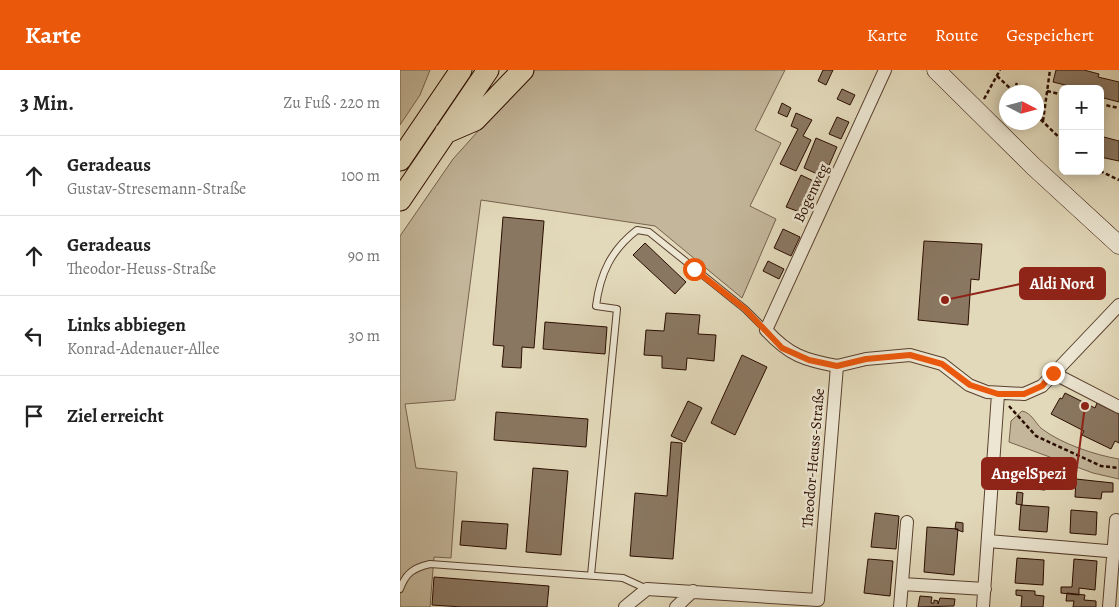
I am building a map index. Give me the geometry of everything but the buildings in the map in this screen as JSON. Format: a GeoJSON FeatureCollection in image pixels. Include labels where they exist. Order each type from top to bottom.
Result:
{"type":"FeatureCollection","features":[{"type":"Feature","properties":{"kind":"highway"},"geometry":{"type":"LineString","coordinates":[[401,158],[405,134],[432,93],[443,70]]}},
{"type":"Feature","properties":{"kind":"highway"},"geometry":{"type":"LineString","coordinates":[[401,158],[461,70]]}},
{"type":"Feature","properties":{"kind":"highway"},"geometry":{"type":"LineString","coordinates":[[400,200],[488,70]]}},
{"type":"Feature","properties":{"kind":"highway"},"geometry":{"type":"LineString","coordinates":[[445,133],[475,120],[523,70]]}},
{"type":"Feature","properties":{"kind":"main road"},"geometry":{"type":"LineString","coordinates":[[936,70],[1033,166],[1119,246]]}},
{"type":"Feature","properties":{"kind":"street","name":"Bogenweg"},"geometry":{"type":"LineString","coordinates":[[766,330],[885,70]]}},
{"type":"Feature","properties":{"kind":"street"},"geometry":{"type":"LineString","coordinates":[[766,330],[782,348],[809,360],[837,366],[866,359],[910,355],[942,364],[970,385],[998,394],[1024,394],[1042,386],[1119,305]]}},
{"type":"Feature","properties":{"kind":"street","name":"Theodor-Heuss-Straße"},"geometry":{"type":"LineString","coordinates":[[647,589],[818,600],[837,366]]}},
{"type":"Feature","properties":{"kind":"street"},"geometry":{"type":"LineString","coordinates":[[1053,373],[1119,407]]}},
{"type":"Feature","properties":{"kind":"street"},"geometry":{"type":"LineString","coordinates":[[983,607],[998,394]]}},
{"type":"Feature","properties":{"kind":"street"},"geometry":{"type":"LineString","coordinates":[[900,607],[906,522]]}},
{"type":"Feature","properties":{"kind":"street"},"geometry":{"type":"LineString","coordinates":[[1109,607],[1116,551],[1117,525]]}},
{"type":"Feature","properties":{"kind":"street"},"geometry":{"type":"LineString","coordinates":[[988,541],[1116,551]]}},
{"type":"Feature","properties":{"kind":"street"},"geometry":{"type":"LineString","coordinates":[[902,584],[985,589]]}},
{"type":"Feature","properties":{"kind":"street"},"geometry":{"type":"LineString","coordinates":[[624,607],[636,603],[647,589]]}},
{"type":"Feature","properties":{"kind":"street"},"geometry":{"type":"LineString","coordinates":[[676,607],[693,591]]}},
{"type":"Feature","properties":{"kind":"lane"},"geometry":{"type":"LineString","coordinates":[[592,575],[617,309],[596,306],[604,268],[625,239],[637,230],[649,232],[745,309],[766,330]]}},
{"type":"Feature","properties":{"kind":"lane"},"geometry":{"type":"LineString","coordinates":[[400,589],[404,577],[415,568],[430,564],[623,578],[647,589]]}},
{"type":"Feature","properties":{"kind":"path"},"geometry":{"type":"LineString","coordinates":[[980,107],[1000,70]]}},
{"type":"Feature","properties":{"kind":"path"},"geometry":{"type":"LineString","coordinates":[[1044,109],[1050,70]]}},
{"type":"Feature","properties":{"kind":"path"},"geometry":{"type":"LineString","coordinates":[[997,76],[1006,85]]}},
{"type":"Feature","properties":{"kind":"path"},"geometry":{"type":"LineString","coordinates":[[1047,91],[1059,93]]}},
{"type":"Feature","properties":{"kind":"path"},"geometry":{"type":"LineString","coordinates":[[1104,105],[1119,108]]}},
{"type":"Feature","properties":{"kind":"path"},"geometry":{"type":"LineString","coordinates":[[1044,123],[1059,137]]}},
{"type":"Feature","properties":{"kind":"path"},"geometry":{"type":"LineString","coordinates":[[1104,173],[1119,180]]}},
{"type":"Feature","properties":{"kind":"path"},"geometry":{"type":"LineString","coordinates":[[998,394],[1036,436],[1101,466],[1119,468]]}},
{"type":"Feature","properties":{"kind":"shaded area"},"geometry":{"type":"Polygon","coordinates":[[[400,70],[430,70],[420,95],[400,125],[400,70]]]}},
{"type":"Feature","properties":{"kind":"shaded area"},"geometry":{"type":"Polygon","coordinates":[[[533,70],[785,70],[755,130],[781,143],[750,206],[776,219],[742,298],[655,226],[481,200],[455,400],[405,404],[416,468],[457,472],[451,558],[434,557],[430,607],[400,607],[400,236],[453,159],[533,70]]]}},
{"type":"Feature","properties":{"kind":"shaded area"},"geometry":{"type":"Polygon","coordinates":[[[1022,411],[1031,416],[1042,429],[1069,444],[1089,452],[1119,459],[1119,479],[1093,473],[1009,442],[1011,421],[1022,411]]]}},
{"type":"Feature","properties":{"kind":"place","name":"Aldi Nord"},"geometry":{"type":"Point","coordinates":[945,300]}},
{"type":"Feature","properties":{"kind":"place","name":"AngelSpezi"},"geometry":{"type":"Point","coordinates":[1085,406]}},
{"type":"Feature","properties":{"kind":"route"},"geometry":{"type":"LineString","coordinates":[[694,269],[745,309],[782,348],[809,360],[837,366],[866,359],[910,355],[942,364],[970,385],[998,394],[1024,394],[1042,386],[1053,373]]}}]}
